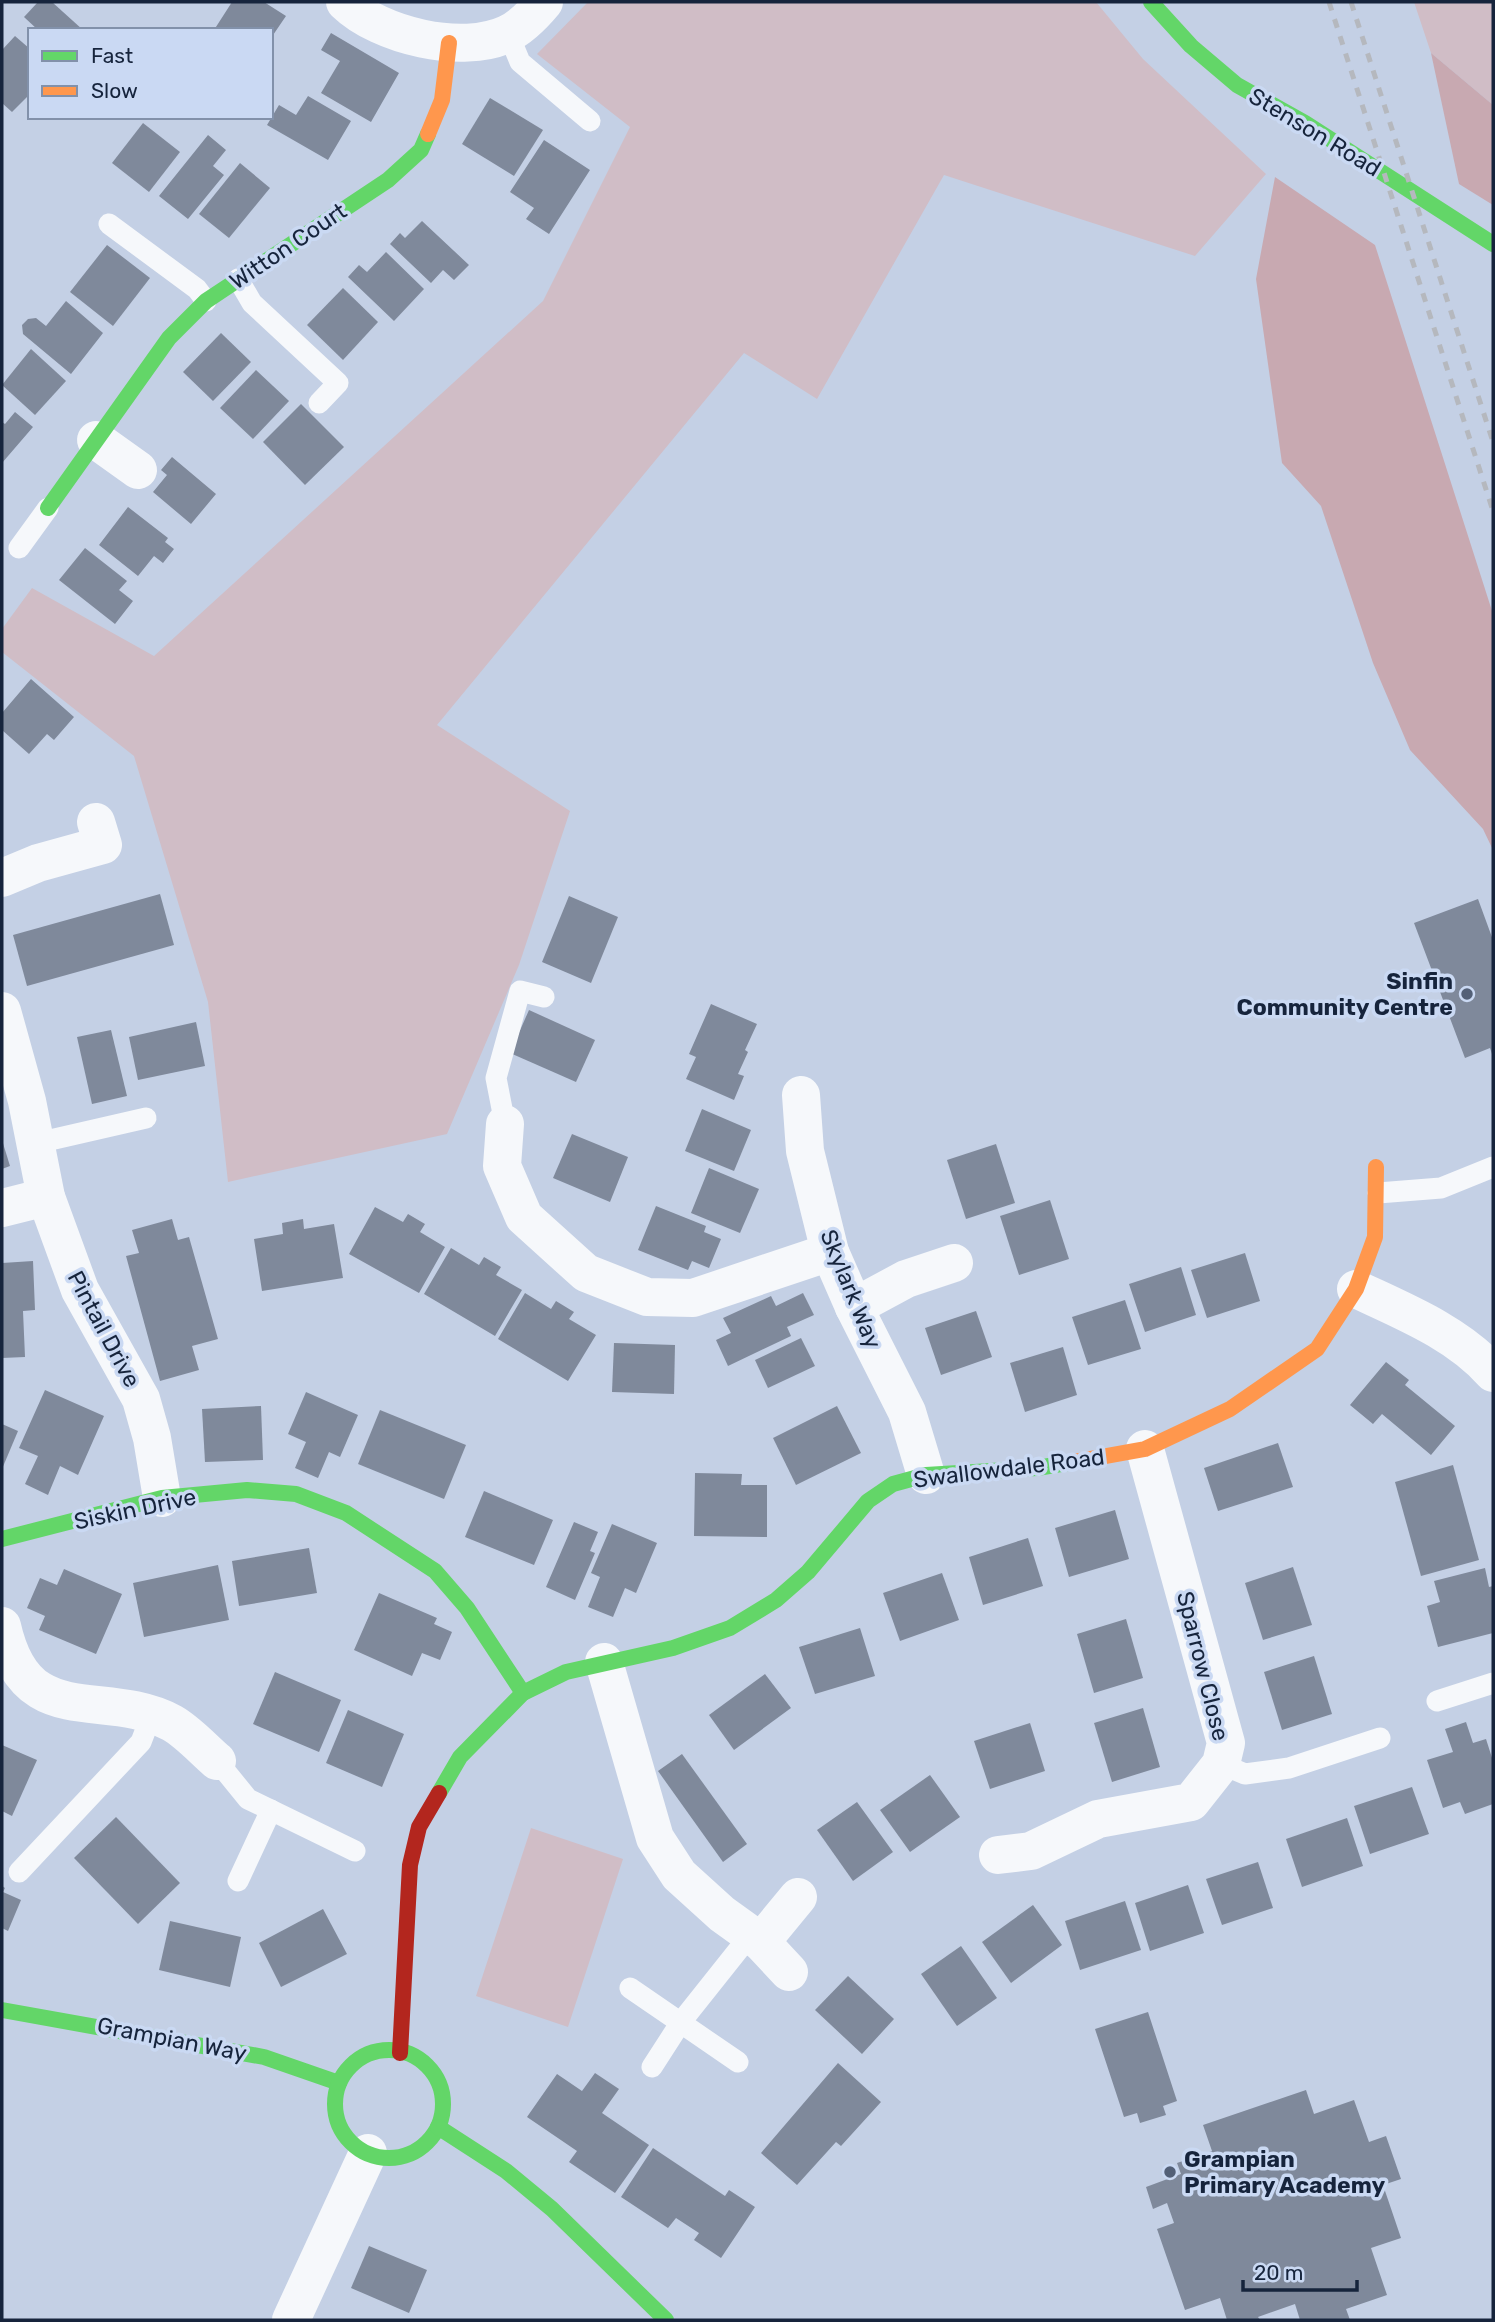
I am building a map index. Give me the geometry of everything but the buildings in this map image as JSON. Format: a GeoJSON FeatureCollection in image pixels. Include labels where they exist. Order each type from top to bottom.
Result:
{"type":"FeatureCollection","features":[{"type":"Feature","properties":{"kind":"street"},"geometry":{"type":"LineString","coordinates":[[345,2],[355,11],[408,36],[449,43],[489,40],[508,33],[531,17],[544,2]]}},
{"type":"Feature","properties":{"kind":"street","name":"Stenson Road"},"geometry":{"type":"LineString","coordinates":[[1151,2],[1214,66],[1237,85],[1493,244]]}},
{"type":"Feature","properties":{"kind":"street","name":"Witton Court"},"geometry":{"type":"LineString","coordinates":[[48,508],[169,338],[206,301],[387,180],[421,150],[442,100],[449,43]]}},
{"type":"Feature","properties":{"kind":"street"},"geometry":{"type":"LineString","coordinates":[[96,440],[138,470]]}},
{"type":"Feature","properties":{"kind":"street"},"geometry":{"type":"LineString","coordinates":[[2,878],[38,863],[103,845],[96,822]]}},
{"type":"Feature","properties":{"kind":"street","name":"Pintail Drive"},"geometry":{"type":"LineString","coordinates":[[6,1025],[37,1143],[46,1197],[80,1290],[141,1398],[152,1438],[162,1498]]}},
{"type":"Feature","properties":{"kind":"street","name":"Skylark Way"},"geometry":{"type":"LineString","coordinates":[[801,1095],[805,1151],[830,1252],[854,1307],[907,1412],[926,1475]]}},
{"type":"Feature","properties":{"kind":"street"},"geometry":{"type":"LineString","coordinates":[[505,1124],[502,1166],[524,1217],[586,1273],[647,1297],[693,1298],[830,1252]]}},
{"type":"Feature","properties":{"kind":"street","name":"Swallowdale Road"},"geometry":{"type":"LineString","coordinates":[[400,2053],[410,1865],[419,1827],[460,1757],[523,1693],[566,1672],[673,1648],[730,1628],[776,1601],[808,1572],[867,1501],[893,1484],[926,1475],[1037,1468],[1145,1449],[1230,1409],[1317,1349],[1356,1289],[1375,1237],[1378,1193],[1376,1167]]}},
{"type":"Feature","properties":{"kind":"street"},"geometry":{"type":"LineString","coordinates":[[2,1208],[46,1197]]}},
{"type":"Feature","properties":{"kind":"street"},"geometry":{"type":"LineString","coordinates":[[854,1307],[906,1279],[954,1263]]}},
{"type":"Feature","properties":{"kind":"street"},"geometry":{"type":"LineString","coordinates":[[1356,1289],[1424,1321],[1485,1363],[1493,1373]]}},
{"type":"Feature","properties":{"kind":"street","name":"Sparrow Close"},"geometry":{"type":"LineString","coordinates":[[998,1855],[1031,1851],[1098,1819],[1191,1802],[1221,1764],[1226,1743],[1145,1449]]}},
{"type":"Feature","properties":{"kind":"street","name":"Siskin Drive"},"geometry":{"type":"LineString","coordinates":[[2,1539],[162,1498],[259,1490],[296,1493],[346,1513],[435,1571],[467,1608],[523,1693]]}},
{"type":"Feature","properties":{"kind":"street"},"geometry":{"type":"LineString","coordinates":[[2,1626],[6,1645],[18,1668],[38,1690],[86,1705],[125,1709],[172,1724],[217,1761]]}},
{"type":"Feature","properties":{"kind":"street"},"geometry":{"type":"LineString","coordinates":[[604,1662],[655,1838],[679,1875],[722,1914],[756,1938],[789,1972]]}},
{"type":"Feature","properties":{"kind":"street"},"geometry":{"type":"LineString","coordinates":[[756,1938],[798,1897]]}},
{"type":"Feature","properties":{"kind":"street","name":"Grampian Way"},"geometry":{"type":"LineString","coordinates":[[2,2010],[264,2057],[339,2083]]}},
{"type":"Feature","properties":{"kind":"street"},"geometry":{"type":"LineString","coordinates":[[376,2051],[400,2053],[424,2063],[440,2084],[443,2113],[438,2127],[427,2143],[409,2154],[391,2158],[368,2153],[354,2145],[340,2127],[335,2108],[339,2083],[349,2067],[376,2051]]}},
{"type":"Feature","properties":{"kind":"street"},"geometry":{"type":"LineString","coordinates":[[438,2127],[506,2171],[552,2208],[666,2320]]}},
{"type":"Feature","properties":{"kind":"street"},"geometry":{"type":"LineString","coordinates":[[290,2320],[368,2153]]}},
{"type":"Feature","properties":{"kind":"lane"},"geometry":{"type":"LineString","coordinates":[[508,33],[520,62],[590,121]]}},
{"type":"Feature","properties":{"kind":"lane"},"geometry":{"type":"LineString","coordinates":[[109,224],[197,289],[206,301]]}},
{"type":"Feature","properties":{"kind":"lane"},"geometry":{"type":"LineString","coordinates":[[238,279],[252,303],[338,383],[319,403]]}},
{"type":"Feature","properties":{"kind":"lane"},"geometry":{"type":"LineString","coordinates":[[19,548],[48,508]]}},
{"type":"Feature","properties":{"kind":"lane"},"geometry":{"type":"LineString","coordinates":[[505,1124],[496,1078],[520,991],[544,996]]}},
{"type":"Feature","properties":{"kind":"lane"},"geometry":{"type":"LineString","coordinates":[[37,1143],[146,1118]]}},
{"type":"Feature","properties":{"kind":"lane"},"geometry":{"type":"LineString","coordinates":[[1378,1193],[1441,1188],[1493,1167]]}},
{"type":"Feature","properties":{"kind":"lane"},"geometry":{"type":"LineString","coordinates":[[1437,1701],[1493,1683]]}},
{"type":"Feature","properties":{"kind":"lane"},"geometry":{"type":"LineString","coordinates":[[19,1872],[141,1742],[151,1716]]}},
{"type":"Feature","properties":{"kind":"lane"},"geometry":{"type":"LineString","coordinates":[[1221,1764],[1245,1774],[1289,1768],[1380,1738]]}},
{"type":"Feature","properties":{"kind":"lane"},"geometry":{"type":"LineString","coordinates":[[217,1761],[248,1800],[355,1851]]}},
{"type":"Feature","properties":{"kind":"lane"},"geometry":{"type":"LineString","coordinates":[[238,1881],[271,1810]]}},
{"type":"Feature","properties":{"kind":"lane"},"geometry":{"type":"LineString","coordinates":[[652,2067],[681,2022],[756,1938]]}},
{"type":"Feature","properties":{"kind":"lane"},"geometry":{"type":"LineString","coordinates":[[630,1988],[738,2062]]}},
{"type":"Feature","properties":{"kind":"shaded area"},"geometry":{"type":"Polygon","coordinates":[[[588,2],[1096,2],[1143,59],[1266,174],[1195,256],[944,175],[817,399],[744,353],[437,725],[570,811],[519,965],[447,1134],[228,1182],[208,1002],[134,756],[2,652],[2,629],[32,588],[154,656],[543,301],[630,127],[537,54],[588,2]]]}},
{"type":"Feature","properties":{"kind":"shaded area"},"geometry":{"type":"Polygon","coordinates":[[[1414,2],[1493,2],[1493,105],[1431,53],[1414,2]]]}},
{"type":"Feature","properties":{"kind":"shaded area"},"geometry":{"type":"Polygon","coordinates":[[[1431,53],[1493,105],[1493,205],[1459,184],[1431,53]]]}},
{"type":"Feature","properties":{"kind":"shaded area"},"geometry":{"type":"Polygon","coordinates":[[[1275,177],[1375,245],[1493,614],[1493,850],[1483,829],[1410,750],[1373,663],[1321,506],[1282,463],[1256,279],[1275,177]]]}},
{"type":"Feature","properties":{"kind":"shaded area"},"geometry":{"type":"Polygon","coordinates":[[[531,1828],[623,1859],[568,2027],[476,1996],[531,1828]]]}},
{"type":"Feature","properties":{"kind":"railway"},"geometry":{"type":"LineString","coordinates":[[1329,2],[1493,511]]}},
{"type":"Feature","properties":{"kind":"railway"},"geometry":{"type":"LineString","coordinates":[[1351,2],[1493,442]]}},
{"type":"Feature","properties":{"kind":"traffic: fast"},"geometry":{"type":"LineString","coordinates":[[1151,2],[1191,46],[1237,85],[1305,123],[1493,244]]}},
{"type":"Feature","properties":{"kind":"traffic: fast"},"geometry":{"type":"LineString","coordinates":[[48,508],[169,338],[206,301],[388,180],[421,150],[428,134]]}},
{"type":"Feature","properties":{"kind":"traffic: fast"},"geometry":{"type":"LineString","coordinates":[[439,1793],[460,1757],[523,1693],[566,1672],[673,1648],[730,1628],[776,1600],[808,1572],[868,1501],[893,1484],[926,1475],[1037,1468],[1073,1462]]}},
{"type":"Feature","properties":{"kind":"traffic: fast"},"geometry":{"type":"LineString","coordinates":[[2,1539],[162,1498],[247,1490],[296,1494],[346,1513],[435,1571],[467,1608],[523,1693]]}},
{"type":"Feature","properties":{"kind":"traffic: fast"},"geometry":{"type":"LineString","coordinates":[[2,2010],[264,2057],[339,2083]]}},
{"type":"Feature","properties":{"kind":"traffic: fast"},"geometry":{"type":"LineString","coordinates":[[389,2050],[419,2059],[427,2066],[434,2074],[443,2104],[434,2134],[427,2142],[419,2149],[389,2158],[359,2149],[351,2142],[344,2134],[335,2104],[344,2074],[351,2066],[359,2059],[389,2050]]}},
{"type":"Feature","properties":{"kind":"traffic: fast"},"geometry":{"type":"LineString","coordinates":[[438,2127],[506,2171],[552,2209],[666,2320]]}},
{"type":"Feature","properties":{"kind":"traffic: slow"},"geometry":{"type":"LineString","coordinates":[[428,134],[442,100],[449,43]]}},
{"type":"Feature","properties":{"kind":"traffic: slow"},"geometry":{"type":"LineString","coordinates":[[1073,1462],[1145,1449],[1230,1409],[1317,1349],[1356,1289],[1375,1237],[1376,1167]]}},
{"type":"Feature","properties":{"kind":"traffic: jam"},"geometry":{"type":"LineString","coordinates":[[400,2053],[410,1865],[419,1827],[439,1793]]}},
{"type":"Feature","properties":{"kind":"place","name":"Sinfin Community Centre"},"geometry":{"type":"Point","coordinates":[1467,994]}},
{"type":"Feature","properties":{"kind":"place","name":"Grampian Primary Academy"},"geometry":{"type":"Point","coordinates":[1170,2172]}}]}
